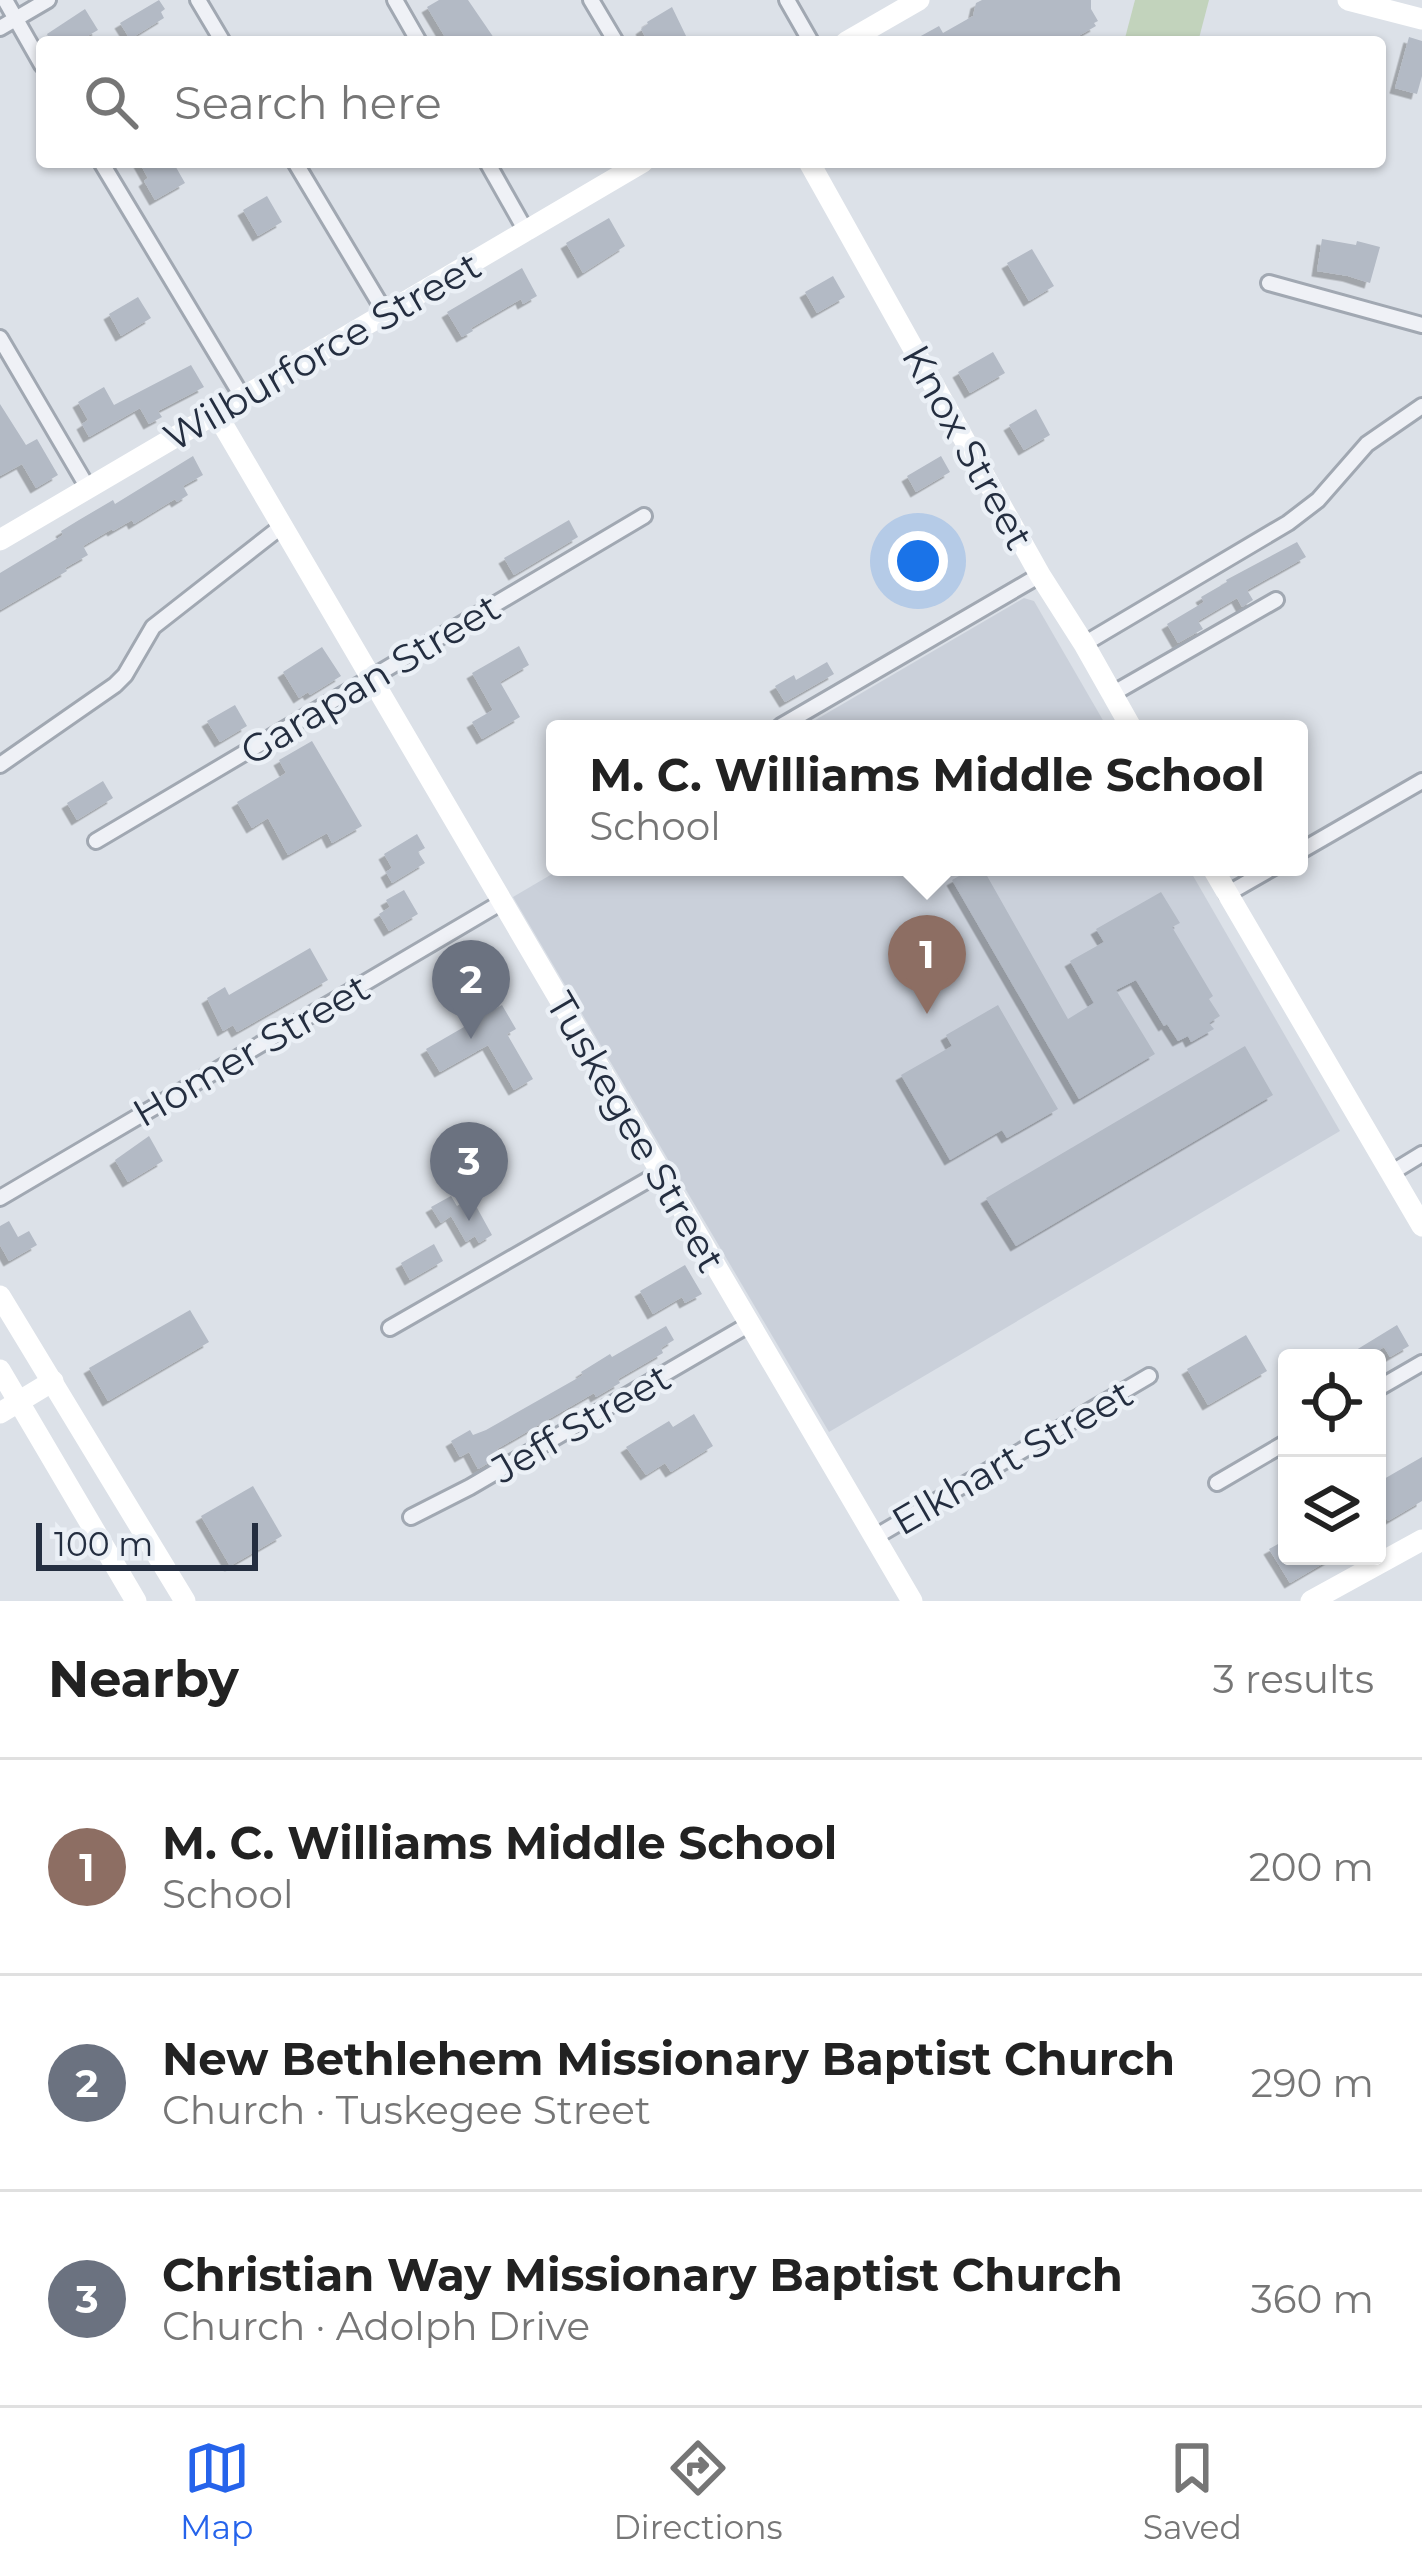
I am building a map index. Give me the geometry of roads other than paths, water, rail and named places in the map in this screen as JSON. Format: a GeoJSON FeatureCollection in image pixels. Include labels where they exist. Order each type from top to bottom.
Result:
{"type":"FeatureCollection","features":[{"type":"Feature","properties":{"kind":"street"},"geometry":{"type":"LineString","coordinates":[[5,0],[36,54]]}},
{"type":"Feature","properties":{"kind":"street"},"geometry":{"type":"LineString","coordinates":[[0,28],[48,0]]}},
{"type":"Feature","properties":{"kind":"street"},"geometry":{"type":"LineString","coordinates":[[198,0],[219,36]]}},
{"type":"Feature","properties":{"kind":"street"},"geometry":{"type":"LineString","coordinates":[[395,0],[415,36]]}},
{"type":"Feature","properties":{"kind":"street"},"geometry":{"type":"LineString","coordinates":[[591,0],[612,36]]}},
{"type":"Feature","properties":{"kind":"street"},"geometry":{"type":"LineString","coordinates":[[787,0],[808,36]]}},
{"type":"Feature","properties":{"kind":"street"},"geometry":{"type":"LineString","coordinates":[[856,36],[919,0]]}},
{"type":"Feature","properties":{"kind":"street"},"geometry":{"type":"LineString","coordinates":[[1348,0],[1422,19]]}},
{"type":"Feature","properties":{"kind":"street"},"geometry":{"type":"LineString","coordinates":[[105,168],[243,398]]}},
{"type":"Feature","properties":{"kind":"street"},"geometry":{"type":"LineString","coordinates":[[299,168],[386,314]]}},
{"type":"Feature","properties":{"kind":"street"},"geometry":{"type":"LineString","coordinates":[[490,168],[526,231]]}},
{"type":"Feature","properties":{"kind":"street","name":"Wilburforce Street"},"geometry":{"type":"LineString","coordinates":[[0,540],[633,168]]}},
{"type":"Feature","properties":{"kind":"street","name":"Knox Street"},"geometry":{"type":"LineString","coordinates":[[812,168],[1040,575],[1127,720]]}},
{"type":"Feature","properties":{"kind":"street"},"geometry":{"type":"LineString","coordinates":[[1269,283],[1422,325]]}},
{"type":"Feature","properties":{"kind":"street"},"geometry":{"type":"LineString","coordinates":[[0,338],[88,488]]}},
{"type":"Feature","properties":{"kind":"street"},"geometry":{"type":"LineString","coordinates":[[1084,644],[1288,523],[1318,500],[1367,444],[1422,406]]}},
{"type":"Feature","properties":{"kind":"street","name":"Tuskegee Street"},"geometry":{"type":"LineString","coordinates":[[217,413],[912,1601]]}},
{"type":"Feature","properties":{"kind":"street","name":"Garapan Street"},"geometry":{"type":"LineString","coordinates":[[96,841],[644,516]]}},
{"type":"Feature","properties":{"kind":"street"},"geometry":{"type":"LineString","coordinates":[[0,765],[115,685],[153,627],[282,526]]}},
{"type":"Feature","properties":{"kind":"street"},"geometry":{"type":"LineString","coordinates":[[792,720],[1040,575]]}},
{"type":"Feature","properties":{"kind":"street"},"geometry":{"type":"LineString","coordinates":[[1112,694],[1276,600]]}},
{"type":"Feature","properties":{"kind":"street"},"geometry":{"type":"LineString","coordinates":[[1308,847],[1422,782]]}},
{"type":"Feature","properties":{"kind":"street"},"geometry":{"type":"LineString","coordinates":[[1217,876],[1422,1226]]}},
{"type":"Feature","properties":{"kind":"street"},"geometry":{"type":"LineString","coordinates":[[1228,894],[1259,876]]}},
{"type":"Feature","properties":{"kind":"street","name":"Homer Street"},"geometry":{"type":"LineString","coordinates":[[0,1198],[502,902]]}},
{"type":"Feature","properties":{"kind":"street"},"geometry":{"type":"LineString","coordinates":[[1391,1173],[1422,1154]]}},
{"type":"Feature","properties":{"kind":"street"},"geometry":{"type":"LineString","coordinates":[[390,1328],[660,1173]]}},
{"type":"Feature","properties":{"kind":"street"},"geometry":{"type":"LineString","coordinates":[[0,1296],[184,1601]]}},
{"type":"Feature","properties":{"kind":"street","name":"Jeff Street"},"geometry":{"type":"LineString","coordinates":[[411,1517],[748,1325]]}},
{"type":"Feature","properties":{"kind":"street"},"geometry":{"type":"LineString","coordinates":[[1386,1385],[1422,1363]]}},
{"type":"Feature","properties":{"kind":"street"},"geometry":{"type":"LineString","coordinates":[[0,1370],[9,1407],[136,1601]]}},
{"type":"Feature","properties":{"kind":"street","name":"Elkhart Street"},"geometry":{"type":"LineString","coordinates":[[874,1537],[1149,1376]]}},
{"type":"Feature","properties":{"kind":"street"},"geometry":{"type":"LineString","coordinates":[[9,1407],[53,1381]]}},
{"type":"Feature","properties":{"kind":"street"},"geometry":{"type":"LineString","coordinates":[[1217,1483],[1278,1447]]}},
{"type":"Feature","properties":{"kind":"street"},"geometry":{"type":"LineString","coordinates":[[1311,1601],[1422,1540]]}},
{"type":"Feature","properties":{"kind":"place","name":"M. C. Williams Middle School"},"geometry":{"type":"Point","coordinates":[927,1014]}},
{"type":"Feature","properties":{"kind":"place","name":"New Bethlehem Missionary Baptist Church"},"geometry":{"type":"Point","coordinates":[471,1039]}},
{"type":"Feature","properties":{"kind":"place","name":"Christian Way Missionary Baptist Church"},"geometry":{"type":"Point","coordinates":[469,1221]}}]}
